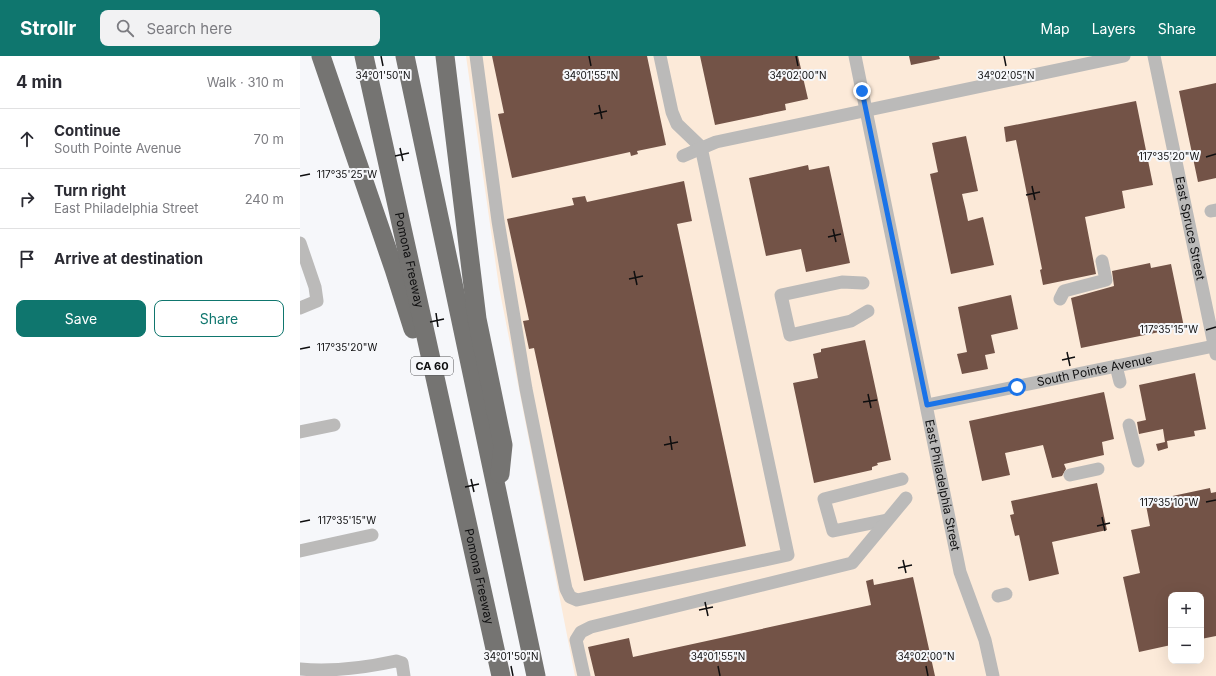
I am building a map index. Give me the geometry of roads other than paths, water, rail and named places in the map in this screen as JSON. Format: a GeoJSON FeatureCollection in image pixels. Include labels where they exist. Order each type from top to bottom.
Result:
{"type":"FeatureCollection","features":[{"type":"Feature","properties":{"kind":"highway"},"geometry":{"type":"LineString","coordinates":[[320,56],[394,269],[452,454]]}},
{"type":"Feature","properties":{"kind":"highway","name":"Pomona Freeway"},"geometry":{"type":"LineString","coordinates":[[364,56],[501,676]]}},
{"type":"Feature","properties":{"kind":"highway","name":"CA 60"},"geometry":{"type":"LineString","coordinates":[[405,56],[536,676]]}},
{"type":"Feature","properties":{"kind":"highway"},"geometry":{"type":"LineString","coordinates":[[445,56],[477,320],[503,445],[498,493]]}},
{"type":"Feature","properties":{"kind":"street"},"geometry":{"type":"LineString","coordinates":[[476,56],[498,221],[526,389],[566,589],[570,597],[577,600],[788,555],[701,147],[677,124],[672,112],[660,56]]}},
{"type":"Feature","properties":{"kind":"street","name":"East Philadelphia Street"},"geometry":{"type":"LineString","coordinates":[[855,56],[960,572],[985,640],[993,676]]}},
{"type":"Feature","properties":{"kind":"street"},"geometry":{"type":"LineString","coordinates":[[683,156],[701,147],[716,142],[866,112],[1124,56]]}},
{"type":"Feature","properties":{"kind":"street","name":"East Spruce Street"},"geometry":{"type":"LineString","coordinates":[[1154,56],[1215,350]]}},
{"type":"Feature","properties":{"kind":"street"},"geometry":{"type":"LineString","coordinates":[[300,242],[315,287],[317,301],[300,308]]}},
{"type":"Feature","properties":{"kind":"street"},"geometry":{"type":"LineString","coordinates":[[1060,299],[1064,291],[1106,280],[1102,261]]}},
{"type":"Feature","properties":{"kind":"street"},"geometry":{"type":"LineString","coordinates":[[863,283],[842,282],[781,295],[790,336],[851,321],[868,311]]}},
{"type":"Feature","properties":{"kind":"street","name":"South Pointe Avenue"},"geometry":{"type":"LineString","coordinates":[[927,405],[1116,366],[1215,350]]}},
{"type":"Feature","properties":{"kind":"street"},"geometry":{"type":"LineString","coordinates":[[1116,366],[1120,382]]}},
{"type":"Feature","properties":{"kind":"street"},"geometry":{"type":"LineString","coordinates":[[300,432],[334,425]]}},
{"type":"Feature","properties":{"kind":"street"},"geometry":{"type":"LineString","coordinates":[[1129,425],[1138,461]]}},
{"type":"Feature","properties":{"kind":"street"},"geometry":{"type":"LineString","coordinates":[[1070,475],[1098,469]]}},
{"type":"Feature","properties":{"kind":"street"},"geometry":{"type":"LineString","coordinates":[[887,520],[833,531],[824,499],[902,479]]}},
{"type":"Feature","properties":{"kind":"street"},"geometry":{"type":"LineString","coordinates":[[584,676],[576,640],[581,632],[591,627],[852,564],[906,498]]}},
{"type":"Feature","properties":{"kind":"street"},"geometry":{"type":"LineString","coordinates":[[300,551],[372,535]]}},
{"type":"Feature","properties":{"kind":"street"},"geometry":{"type":"LineString","coordinates":[[300,669],[328,671],[359,669],[396,661],[403,670]]}}]}
